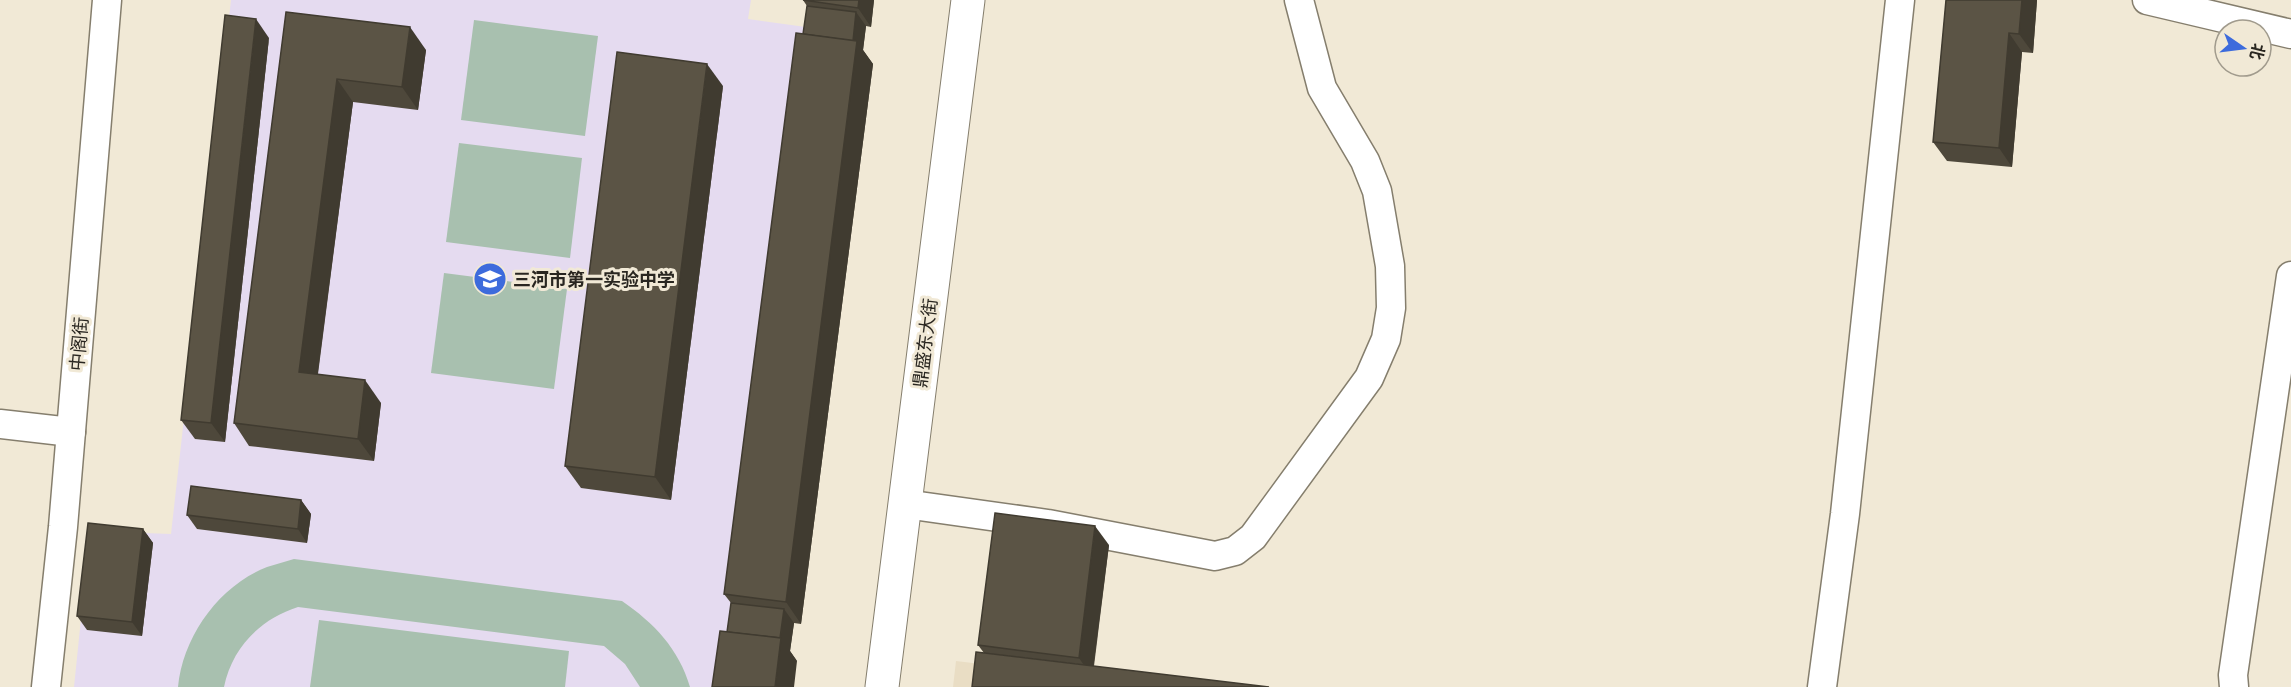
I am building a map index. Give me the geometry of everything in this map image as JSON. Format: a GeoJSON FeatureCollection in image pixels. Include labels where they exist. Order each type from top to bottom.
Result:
{"type":"FeatureCollection","features":[{"type":"Feature","properties":{"kind":"main road","name":"鼎盛东大街"},"geometry":{"type":"LineString","coordinates":[[882,687],[968,0]]}},
{"type":"Feature","properties":{"kind":"street","name":"中阁街"},"geometry":{"type":"LineString","coordinates":[[46,687],[63,527],[107,0]]}},
{"type":"Feature","properties":{"kind":"street"},"geometry":{"type":"LineString","coordinates":[[905,504],[1048,524],[1215,556],[1235,551],[1253,537],[1369,378],[1386,339],[1391,308],[1390,266],[1377,191],[1365,161],[1322,88],[1299,0]]}},
{"type":"Feature","properties":{"kind":"street"},"geometry":{"type":"LineString","coordinates":[[1822,687],[1845,514],[1899,0]]}},
{"type":"Feature","properties":{"kind":"street"},"geometry":{"type":"LineString","coordinates":[[2147,0],[2291,34]]}},
{"type":"Feature","properties":{"kind":"street"},"geometry":{"type":"LineString","coordinates":[[2234,687],[2233,675],[2291,276]]}},
{"type":"Feature","properties":{"kind":"street"},"geometry":{"type":"LineString","coordinates":[[0,424],[71,432]]}},
{"type":"Feature","properties":{"kind":"shaded area","name":"三河市第一实验中学"},"geometry":{"type":"Polygon","coordinates":[[[231,0],[751,0],[748,19],[813,28],[728,687],[74,687],[90,531],[171,534],[231,0]]]}},
{"type":"Feature","properties":{"kind":"shaded area"},"geometry":{"type":"Polygon","coordinates":[[[956,661],[1170,687],[953,687],[956,661]]]}},
{"type":"Feature","properties":{"kind":"green space"},"geometry":{"type":"Polygon","coordinates":[[[474,20],[598,36],[585,136],[461,120],[474,20]]]}},
{"type":"Feature","properties":{"kind":"green space"},"geometry":{"type":"Polygon","coordinates":[[[459,143],[582,158],[570,258],[446,242],[459,143]]]}},
{"type":"Feature","properties":{"kind":"green space"},"geometry":{"type":"Polygon","coordinates":[[[444,273],[567,289],[554,389],[431,373],[444,273]]]}},
{"type":"Feature","properties":{"kind":"green space"},"geometry":{"type":"Polygon","coordinates":[[[294,559],[622,601],[645,618],[664,638],[679,661],[690,687],[640,687],[625,664],[604,646],[298,607],[272,619],[250,637],[234,660],[224,687],[178,687],[187,649],[206,615],[219,600],[250,576],[267,567],[294,559]]]}},
{"type":"Feature","properties":{"kind":"green space"},"geometry":{"type":"Polygon","coordinates":[[[319,620],[569,651],[565,687],[310,687],[319,620]]]}},
{"type":"Feature","properties":{"kind":"building"},"geometry":{"type":"Polygon","coordinates":[[[803,0],[859,0],[858,8],[803,0]]]}},
{"type":"Feature","properties":{"kind":"building"},"geometry":{"type":"Polygon","coordinates":[[[1946,0],[2022,0],[2019,34],[2009,33],[1999,148],[1933,142],[1946,0]]]}},
{"type":"Feature","properties":{"kind":"building"},"geometry":{"type":"Polygon","coordinates":[[[807,6],[856,12],[853,41],[803,34],[807,6]]]}},
{"type":"Feature","properties":{"kind":"building"},"geometry":{"type":"Polygon","coordinates":[[[286,12],[410,27],[402,87],[337,79],[299,372],[365,380],[358,439],[234,423],[286,12]]]}},
{"type":"Feature","properties":{"kind":"building"},"geometry":{"type":"Polygon","coordinates":[[[225,15],[256,19],[211,423],[181,420],[225,15]]]}},
{"type":"Feature","properties":{"kind":"building"},"geometry":{"type":"Polygon","coordinates":[[[796,33],[857,41],[786,602],[724,594],[796,33]]]}},
{"type":"Feature","properties":{"kind":"building"},"geometry":{"type":"Polygon","coordinates":[[[617,52],[707,64],[655,477],[565,466],[617,52]]]}},
{"type":"Feature","properties":{"kind":"building"},"geometry":{"type":"Polygon","coordinates":[[[191,486],[301,500],[298,529],[187,515],[191,486]]]}},
{"type":"Feature","properties":{"kind":"building"},"geometry":{"type":"Polygon","coordinates":[[[995,513],[1095,526],[1079,658],[978,645],[995,513]]]}},
{"type":"Feature","properties":{"kind":"building"},"geometry":{"type":"Polygon","coordinates":[[[88,523],[143,529],[132,622],[77,616],[88,523]]]}},
{"type":"Feature","properties":{"kind":"building"},"geometry":{"type":"Polygon","coordinates":[[[731,603],[784,609],[780,638],[727,632],[731,603]]]}},
{"type":"Feature","properties":{"kind":"building"},"geometry":{"type":"Polygon","coordinates":[[[720,631],[781,638],[775,687],[712,687],[720,631]]]}},
{"type":"Feature","properties":{"kind":"building"},"geometry":{"type":"Polygon","coordinates":[[[976,652],[1269,687],[972,687],[976,652]]]}},
{"type":"Feature","properties":{"kind":"place","name":"三河市第一实验中学"},"geometry":{"type":"Point","coordinates":[490,279]}}]}
